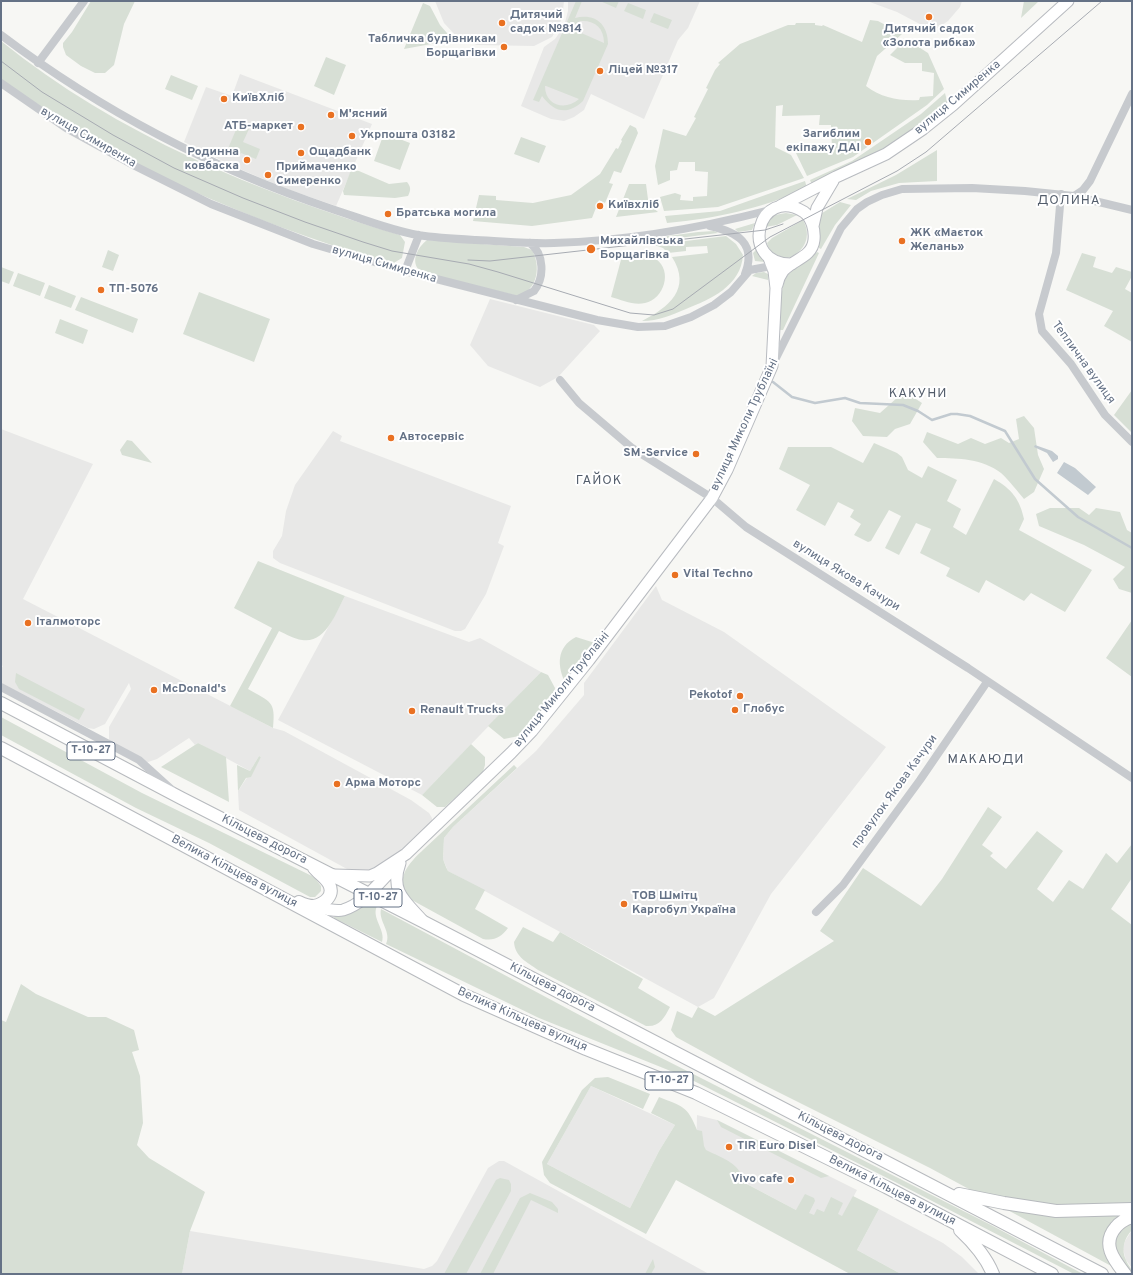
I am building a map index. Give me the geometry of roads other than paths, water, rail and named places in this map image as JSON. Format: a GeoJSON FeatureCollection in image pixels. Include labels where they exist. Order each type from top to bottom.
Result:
{"type":"FeatureCollection","features":[{"type":"Feature","properties":{"kind":"highway","name":"Кільцева дорога"},"geometry":{"type":"LineString","coordinates":[[1,703],[181,798],[306,860],[1102,1274]]}},
{"type":"Feature","properties":{"kind":"highway","name":"Велика Кільцева вулиця"},"geometry":{"type":"LineString","coordinates":[[1,748],[464,995],[586,1049],[696,1093],[948,1219],[1052,1274]]}},
{"type":"Feature","properties":{"kind":"highway"},"geometry":{"type":"LineString","coordinates":[[282,898],[313,906],[325,902],[329,898],[331,890],[328,883],[306,860]]}},
{"type":"Feature","properties":{"kind":"highway"},"geometry":{"type":"LineString","coordinates":[[943,1190],[1004,1204],[1056,1211],[1132,1209]]}},
{"type":"Feature","properties":{"kind":"highway"},"geometry":{"type":"LineString","coordinates":[[1125,1274],[1109,1249],[1109,1239],[1119,1224],[1132,1218]]}},
{"type":"Feature","properties":{"kind":"highway"},"geometry":{"type":"LineString","coordinates":[[948,1219],[973,1242],[989,1265],[993,1274]]}},
{"type":"Feature","properties":{"kind":"main road","name":"вулиця Симиренка"},"geometry":{"type":"LineString","coordinates":[[775,208],[886,154],[923,129],[953,105],[1068,1]]}},
{"type":"Feature","properties":{"kind":"main road","name":"вулиця Симиренка"},"geometry":{"type":"LineString","coordinates":[[813,227],[817,208],[826,190],[836,177]]}},
{"type":"Feature","properties":{"kind":"main road"},"geometry":{"type":"LineString","coordinates":[[776,288],[783,271],[779,263],[762,249],[759,231],[763,217],[775,208],[790,207],[805,213],[810,219],[813,227],[814,242],[806,256],[779,263]]}},
{"type":"Feature","properties":{"kind":"main road"},"geometry":{"type":"LineString","coordinates":[[772,366],[776,288],[779,263]]}},
{"type":"Feature","properties":{"kind":"main road","name":"вулиця Миколи Трублаїні"},"geometry":{"type":"LineString","coordinates":[[334,875],[370,876],[403,858],[532,731],[589,660],[712,498],[727,470],[772,366]]}},
{"type":"Feature","properties":{"kind":"main road"},"geometry":{"type":"LineString","coordinates":[[313,906],[331,910],[343,910],[360,902],[403,858]]}},
{"type":"Feature","properties":{"kind":"main road"},"geometry":{"type":"LineString","coordinates":[[403,858],[396,874],[397,888],[400,895],[422,920]]}},
{"type":"Feature","properties":{"kind":"street"},"geometry":{"type":"LineString","coordinates":[[38,63],[84,1]]}},
{"type":"Feature","properties":{"kind":"street","name":"вулиця Симиренка"},"geometry":{"type":"LineString","coordinates":[[1,35],[38,63],[91,98],[179,147],[247,178],[313,203],[384,227],[419,235],[530,243],[592,240],[708,226],[775,208]]}},
{"type":"Feature","properties":{"kind":"street","name":"вулиця Симиренка"},"geometry":{"type":"LineString","coordinates":[[1,83],[66,128],[190,194],[313,244],[405,271],[515,300],[616,324],[638,327],[665,326],[691,317],[714,305],[731,292],[745,275],[756,268],[779,263]]}},
{"type":"Feature","properties":{"kind":"street"},"geometry":{"type":"LineString","coordinates":[[1074,196],[1083,190],[1090,180],[1132,94]]}},
{"type":"Feature","properties":{"kind":"street","name":"вулиця Миколи Трублаїні"},"geometry":{"type":"LineString","coordinates":[[772,366],[841,228],[857,209],[867,202],[892,191],[930,188],[972,188],[1061,194],[1132,210]]}},
{"type":"Feature","properties":{"kind":"street","name":"Теплична вулиця"},"geometry":{"type":"LineString","coordinates":[[1061,194],[1056,253],[1039,314],[1042,331],[1071,364],[1105,415],[1132,442]]}},
{"type":"Feature","properties":{"kind":"street"},"geometry":{"type":"LineString","coordinates":[[708,226],[732,233],[748,248],[749,260],[745,275]]}},
{"type":"Feature","properties":{"kind":"street"},"geometry":{"type":"LineString","coordinates":[[405,271],[419,235]]}},
{"type":"Feature","properties":{"kind":"street"},"geometry":{"type":"LineString","coordinates":[[515,300],[531,293],[536,289],[541,260],[537,250],[530,243]]}},
{"type":"Feature","properties":{"kind":"street","name":"вулиця Якова Качури"},"geometry":{"type":"LineString","coordinates":[[560,380],[579,403],[632,448],[712,498],[746,527],[968,668],[1132,778]]}},
{"type":"Feature","properties":{"kind":"street","name":"провулок Якова Качури"},"geometry":{"type":"LineString","coordinates":[[816,912],[842,885],[920,780],[987,682]]}},
{"type":"Feature","properties":{"kind":"street"},"geometry":{"type":"LineString","coordinates":[[1,687],[139,760],[181,798]]}},
{"type":"Feature","properties":{"kind":"waterway"},"geometry":{"type":"LineString","coordinates":[[773,382],[792,397],[815,403],[845,398],[860,403],[903,405],[918,411],[932,420],[951,414],[957,414],[970,416],[1005,431],[1035,479],[1078,517],[1132,548]]}},
{"type":"Feature","properties":{"kind":"tram line"},"geometry":{"type":"LineString","coordinates":[[1,61],[42,92],[113,135],[174,168],[243,198],[305,222],[392,251],[469,264],[630,313],[654,315],[673,309],[770,237],[897,171],[926,152],[1102,1]]}},
{"type":"Feature","properties":{"kind":"tram line"},"geometry":{"type":"LineString","coordinates":[[468,260],[490,261],[765,230],[783,224]]}},
{"type":"Feature","properties":{"kind":"place","name":"Дитячий садок «Золота рибка»"},"geometry":{"type":"Point","coordinates":[929,17]}},
{"type":"Feature","properties":{"kind":"place","name":"Дитячий садок №814"},"geometry":{"type":"Point","coordinates":[502,23]}},
{"type":"Feature","properties":{"kind":"place","name":"Табличка будівникам Борщагівки"},"geometry":{"type":"Point","coordinates":[504,47]}},
{"type":"Feature","properties":{"kind":"place","name":"Ліцей №317"},"geometry":{"type":"Point","coordinates":[600,71]}},
{"type":"Feature","properties":{"kind":"place","name":"КиївХліб"},"geometry":{"type":"Point","coordinates":[224,99]}},
{"type":"Feature","properties":{"kind":"place","name":"М'ясний"},"geometry":{"type":"Point","coordinates":[331,115]}},
{"type":"Feature","properties":{"kind":"place","name":"АТБ-маркет"},"geometry":{"type":"Point","coordinates":[301,127]}},
{"type":"Feature","properties":{"kind":"place","name":"Укрпошта 03182"},"geometry":{"type":"Point","coordinates":[352,136]}},
{"type":"Feature","properties":{"kind":"place","name":"Загиблим екіпажу ДАІ"},"geometry":{"type":"Point","coordinates":[868,142]}},
{"type":"Feature","properties":{"kind":"place","name":"Ощадбанк"},"geometry":{"type":"Point","coordinates":[301,153]}},
{"type":"Feature","properties":{"kind":"place","name":"Родинна ковбаска"},"geometry":{"type":"Point","coordinates":[247,160]}},
{"type":"Feature","properties":{"kind":"place","name":"Приймаченко Симеренко"},"geometry":{"type":"Point","coordinates":[268,175]}},
{"type":"Feature","properties":{"kind":"place","name":"Київхліб"},"geometry":{"type":"Point","coordinates":[600,206]}},
{"type":"Feature","properties":{"kind":"place","name":"Братська могила"},"geometry":{"type":"Point","coordinates":[388,214]}},
{"type":"Feature","properties":{"kind":"place","name":"ЖК «Маєток Желань»"},"geometry":{"type":"Point","coordinates":[902,241]}},
{"type":"Feature","properties":{"kind":"place","name":"Михайлівська Борщагівка"},"geometry":{"type":"Point","coordinates":[591,249]}},
{"type":"Feature","properties":{"kind":"place","name":"ТП-5076"},"geometry":{"type":"Point","coordinates":[101,290]}},
{"type":"Feature","properties":{"kind":"place","name":"Автосервіс"},"geometry":{"type":"Point","coordinates":[391,438]}},
{"type":"Feature","properties":{"kind":"place","name":"SM-Service"},"geometry":{"type":"Point","coordinates":[696,454]}},
{"type":"Feature","properties":{"kind":"place","name":"Vital Techno"},"geometry":{"type":"Point","coordinates":[675,575]}},
{"type":"Feature","properties":{"kind":"place","name":"Італмоторс"},"geometry":{"type":"Point","coordinates":[28,623]}},
{"type":"Feature","properties":{"kind":"place","name":"McDonald's"},"geometry":{"type":"Point","coordinates":[154,690]}},
{"type":"Feature","properties":{"kind":"place","name":"Pekotof"},"geometry":{"type":"Point","coordinates":[740,696]}},
{"type":"Feature","properties":{"kind":"place","name":"Глобус"},"geometry":{"type":"Point","coordinates":[735,710]}},
{"type":"Feature","properties":{"kind":"place","name":"Renault Trucks"},"geometry":{"type":"Point","coordinates":[412,711]}},
{"type":"Feature","properties":{"kind":"place","name":"Арма Моторс"},"geometry":{"type":"Point","coordinates":[337,784]}},
{"type":"Feature","properties":{"kind":"place","name":"ТОВ Шмітц Каргобул Україна"},"geometry":{"type":"Point","coordinates":[624,904]}},
{"type":"Feature","properties":{"kind":"place","name":"TIR Euro Disel"},"geometry":{"type":"Point","coordinates":[729,1147]}},
{"type":"Feature","properties":{"kind":"place","name":"Vivo cafe"},"geometry":{"type":"Point","coordinates":[791,1180]}},
{"type":"Feature","properties":{"kind":"district","name":"ДОЛИНА"},"geometry":{"type":"Point","coordinates":[1069,201]}},
{"type":"Feature","properties":{"kind":"district","name":"КАКУНИ"},"geometry":{"type":"Point","coordinates":[918,394]}},
{"type":"Feature","properties":{"kind":"district","name":"ГАЙОК"},"geometry":{"type":"Point","coordinates":[599,481]}},
{"type":"Feature","properties":{"kind":"district","name":"МАКАЮДИ"},"geometry":{"type":"Point","coordinates":[986,760]}}]}
